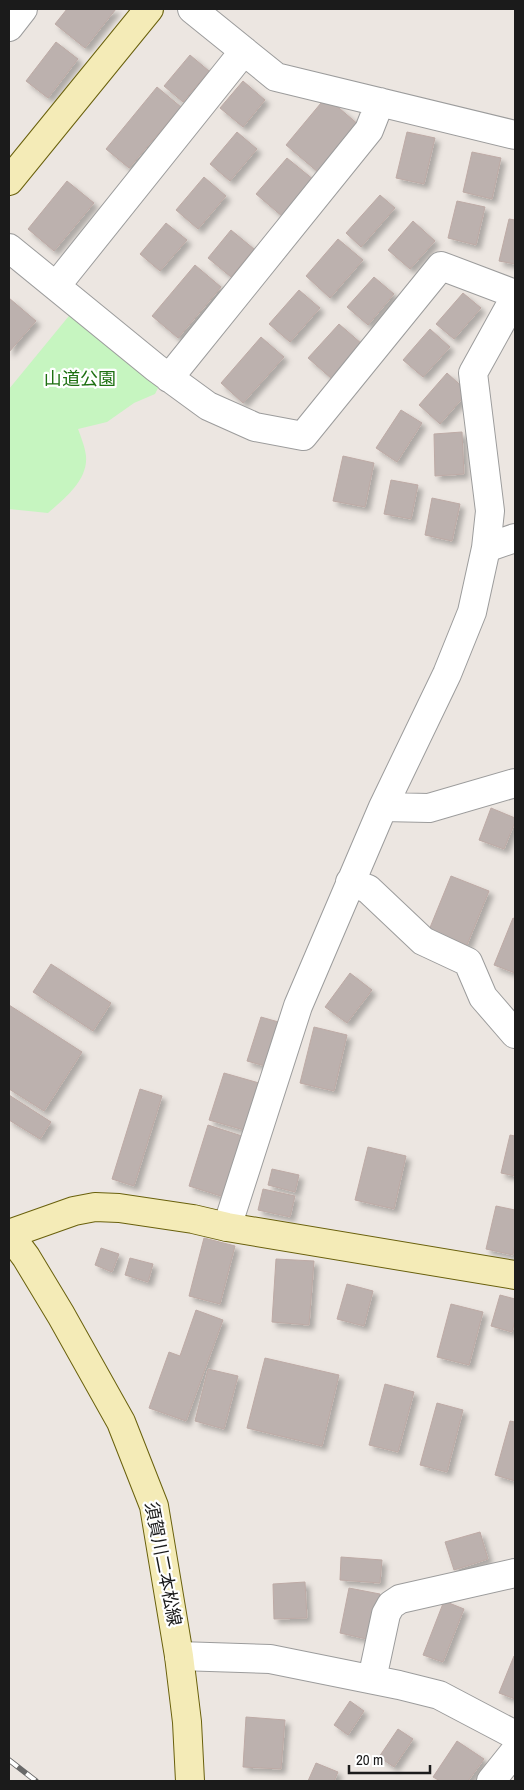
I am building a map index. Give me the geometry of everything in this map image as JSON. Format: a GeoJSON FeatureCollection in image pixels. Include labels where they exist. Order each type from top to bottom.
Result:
{"type":"FeatureCollection","features":[{"type":"Feature","properties":{"kind":"street"},"geometry":{"type":"LineString","coordinates":[[9,27],[23,9]]}},
{"type":"Feature","properties":{"kind":"street"},"geometry":{"type":"LineString","coordinates":[[9,182],[149,9]]}},
{"type":"Feature","properties":{"kind":"street"},"geometry":{"type":"LineString","coordinates":[[192,9],[276,78],[515,134]]}},
{"type":"Feature","properties":{"kind":"street"},"geometry":{"type":"LineString","coordinates":[[56,286],[244,51]]}},
{"type":"Feature","properties":{"kind":"street"},"geometry":{"type":"LineString","coordinates":[[170,378],[369,130],[380,102]]}},
{"type":"Feature","properties":{"kind":"street"},"geometry":{"type":"LineString","coordinates":[[9,248],[170,378],[208,406],[255,427],[303,436],[441,266],[515,295],[473,373],[490,511],[486,548],[472,612],[447,674],[383,807],[298,1006],[227,1227]]}},
{"type":"Feature","properties":{"kind":"street"},"geometry":{"type":"LineString","coordinates":[[486,548],[515,538]]}},
{"type":"Feature","properties":{"kind":"street"},"geometry":{"type":"LineString","coordinates":[[383,807],[429,808],[515,783]]}},
{"type":"Feature","properties":{"kind":"street"},"geometry":{"type":"LineString","coordinates":[[350,882],[368,889],[423,942],[468,962],[483,997],[515,1034]]}},
{"type":"Feature","properties":{"kind":"street"},"geometry":{"type":"LineString","coordinates":[[9,1234],[74,1211],[95,1207],[119,1208],[515,1275]]}},
{"type":"Feature","properties":{"kind":"street","name":"須賀川二本松線"},"geometry":{"type":"LineString","coordinates":[[9,1234],[26,1256],[121,1422],[154,1506],[179,1656],[190,1772]]}},
{"type":"Feature","properties":{"kind":"street"},"geometry":{"type":"LineString","coordinates":[[372,1678],[386,1614],[394,1603],[400,1599],[515,1573]]}},
{"type":"Feature","properties":{"kind":"street"},"geometry":{"type":"LineString","coordinates":[[179,1656],[270,1659],[372,1678],[439,1695],[515,1735]]}},
{"type":"Feature","properties":{"kind":"street"},"geometry":{"type":"LineString","coordinates":[[491,1781],[515,1751]]}},
{"type":"Feature","properties":{"kind":"green space","name":"山道公園"},"geometry":{"type":"Polygon","coordinates":[[[73,311],[161,382],[155,394],[134,403],[107,422],[78,429],[84,446],[86,465],[74,488],[48,513],[9,509],[9,389],[73,311]]]}},
{"type":"Feature","properties":{"kind":"building"},"geometry":{"type":"Polygon","coordinates":[[[67,9],[116,9],[85,48],[55,24],[67,9]]]}},
{"type":"Feature","properties":{"kind":"building"},"geometry":{"type":"Polygon","coordinates":[[[56,42],[78,59],[48,98],[26,81],[56,42]]]}},
{"type":"Feature","properties":{"kind":"building"},"geometry":{"type":"Polygon","coordinates":[[[190,55],[209,71],[183,102],[164,86],[190,55]]]}},
{"type":"Feature","properties":{"kind":"building"},"geometry":{"type":"Polygon","coordinates":[[[243,81],[265,100],[243,127],[220,108],[243,81]]]}},
{"type":"Feature","properties":{"kind":"building"},"geometry":{"type":"Polygon","coordinates":[[[157,87],[181,107],[129,168],[106,149],[157,87]]]}},
{"type":"Feature","properties":{"kind":"building"},"geometry":{"type":"Polygon","coordinates":[[[326,97],[359,125],[319,173],[286,145],[326,97]]]}},
{"type":"Feature","properties":{"kind":"building"},"geometry":{"type":"Polygon","coordinates":[[[237,132],[257,149],[230,181],[210,164],[237,132]]]}},
{"type":"Feature","properties":{"kind":"building"},"geometry":{"type":"Polygon","coordinates":[[[407,132],[435,138],[424,184],[396,178],[407,132]]]}},
{"type":"Feature","properties":{"kind":"building"},"geometry":{"type":"Polygon","coordinates":[[[472,152],[501,158],[492,199],[463,192],[472,152]]]}},
{"type":"Feature","properties":{"kind":"building"},"geometry":{"type":"Polygon","coordinates":[[[287,158],[314,180],[283,217],[256,194],[287,158]]]}},
{"type":"Feature","properties":{"kind":"building"},"geometry":{"type":"Polygon","coordinates":[[[204,177],[226,196],[198,229],[176,210],[204,177]]]}},
{"type":"Feature","properties":{"kind":"building"},"geometry":{"type":"Polygon","coordinates":[[[67,181],[94,203],[54,251],[28,229],[67,181]]]}},
{"type":"Feature","properties":{"kind":"building"},"geometry":{"type":"Polygon","coordinates":[[[380,195],[395,208],[361,247],[346,233],[380,195]]]}},
{"type":"Feature","properties":{"kind":"building"},"geometry":{"type":"Polygon","coordinates":[[[457,201],[485,207],[476,245],[448,238],[457,201]]]}},
{"type":"Feature","properties":{"kind":"building"},"geometry":{"type":"Polygon","coordinates":[[[509,219],[515,220],[515,264],[499,261],[509,219]]]}},
{"type":"Feature","properties":{"kind":"building"},"geometry":{"type":"Polygon","coordinates":[[[413,221],[435,241],[410,269],[388,250],[413,221]]]}},
{"type":"Feature","properties":{"kind":"building"},"geometry":{"type":"Polygon","coordinates":[[[166,223],[187,240],[160,271],[140,254],[166,223]]]}},
{"type":"Feature","properties":{"kind":"building"},"geometry":{"type":"Polygon","coordinates":[[[231,230],[254,249],[231,277],[208,258],[231,230]]]}},
{"type":"Feature","properties":{"kind":"building"},"geometry":{"type":"Polygon","coordinates":[[[338,239],[363,260],[330,298],[306,276],[338,239]]]}},
{"type":"Feature","properties":{"kind":"building"},"geometry":{"type":"Polygon","coordinates":[[[195,265],[221,287],[178,338],[152,316],[195,265]]]}},
{"type":"Feature","properties":{"kind":"building"},"geometry":{"type":"Polygon","coordinates":[[[374,277],[394,294],[368,325],[347,307],[374,277]]]}},
{"type":"Feature","properties":{"kind":"building"},"geometry":{"type":"Polygon","coordinates":[[[299,290],[320,308],[290,342],[269,324],[299,290]]]}},
{"type":"Feature","properties":{"kind":"building"},"geometry":{"type":"Polygon","coordinates":[[[463,293],[481,308],[454,339],[436,324],[463,293]]]}},
{"type":"Feature","properties":{"kind":"building"},"geometry":{"type":"Polygon","coordinates":[[[9,298],[36,321],[9,352],[9,298]]]}},
{"type":"Feature","properties":{"kind":"building"},"geometry":{"type":"Polygon","coordinates":[[[339,324],[362,344],[332,379],[308,358],[339,324]]]}},
{"type":"Feature","properties":{"kind":"building"},"geometry":{"type":"Polygon","coordinates":[[[430,329],[450,347],[423,377],[403,360],[430,329]]]}},
{"type":"Feature","properties":{"kind":"building"},"geometry":{"type":"Polygon","coordinates":[[[261,337],[284,357],[243,403],[221,383],[261,337]]]}},
{"type":"Feature","properties":{"kind":"building"},"geometry":{"type":"Polygon","coordinates":[[[447,373],[468,392],[440,424],[419,405],[447,373]]]}},
{"type":"Feature","properties":{"kind":"building"},"geometry":{"type":"Polygon","coordinates":[[[401,410],[422,423],[397,462],[376,448],[401,410]]]}},
{"type":"Feature","properties":{"kind":"building"},"geometry":{"type":"Polygon","coordinates":[[[462,432],[464,474],[435,476],[434,434],[462,432]]]}},
{"type":"Feature","properties":{"kind":"building"},"geometry":{"type":"Polygon","coordinates":[[[343,456],[374,463],[365,507],[333,501],[343,456]]]}},
{"type":"Feature","properties":{"kind":"building"},"geometry":{"type":"Polygon","coordinates":[[[391,480],[418,485],[411,519],[384,514],[391,480]]]}},
{"type":"Feature","properties":{"kind":"building"},"geometry":{"type":"Polygon","coordinates":[[[432,498],[460,504],[452,541],[425,535],[432,498]]]}},
{"type":"Feature","properties":{"kind":"building"},"geometry":{"type":"Polygon","coordinates":[[[491,808],[515,818],[504,849],[479,840],[491,808]]]}},
{"type":"Feature","properties":{"kind":"building"},"geometry":{"type":"Polygon","coordinates":[[[451,876],[489,891],[467,945],[429,930],[451,876]]]}},
{"type":"Feature","properties":{"kind":"building"},"geometry":{"type":"Polygon","coordinates":[[[513,918],[515,919],[515,973],[494,965],[513,918]]]}},
{"type":"Feature","properties":{"kind":"building"},"geometry":{"type":"Polygon","coordinates":[[[51,964],[111,1003],[93,1031],[33,992],[51,964]]]}},
{"type":"Feature","properties":{"kind":"building"},"geometry":{"type":"Polygon","coordinates":[[[350,973],[372,990],[347,1023],[325,1007],[350,973]]]}},
{"type":"Feature","properties":{"kind":"building"},"geometry":{"type":"Polygon","coordinates":[[[9,1005],[82,1052],[44,1111],[9,1089],[9,1005]]]}},
{"type":"Feature","properties":{"kind":"building"},"geometry":{"type":"Polygon","coordinates":[[[261,1017],[282,1023],[269,1067],[247,1061],[261,1017]]]}},
{"type":"Feature","properties":{"kind":"building"},"geometry":{"type":"Polygon","coordinates":[[[314,1027],[347,1035],[334,1091],[300,1083],[314,1027]]]}},
{"type":"Feature","properties":{"kind":"building"},"geometry":{"type":"Polygon","coordinates":[[[224,1073],[259,1083],[244,1130],[209,1120],[224,1073]]]}},
{"type":"Feature","properties":{"kind":"building"},"geometry":{"type":"Polygon","coordinates":[[[140,1089],[162,1096],[134,1186],[112,1179],[140,1089]]]}},
{"type":"Feature","properties":{"kind":"building"},"geometry":{"type":"Polygon","coordinates":[[[9,1095],[51,1122],[40,1139],[9,1120],[9,1095]]]}},
{"type":"Feature","properties":{"kind":"building"},"geometry":{"type":"Polygon","coordinates":[[[208,1125],[242,1136],[224,1197],[189,1186],[208,1125]]]}},
{"type":"Feature","properties":{"kind":"building"},"geometry":{"type":"Polygon","coordinates":[[[510,1135],[515,1136],[515,1176],[501,1173],[510,1135]]]}},
{"type":"Feature","properties":{"kind":"building"},"geometry":{"type":"Polygon","coordinates":[[[368,1147],[406,1156],[394,1209],[355,1200],[368,1147]]]}},
{"type":"Feature","properties":{"kind":"building"},"geometry":{"type":"Polygon","coordinates":[[[272,1169],[299,1175],[295,1192],[268,1185],[272,1169]]]}},
{"type":"Feature","properties":{"kind":"building"},"geometry":{"type":"Polygon","coordinates":[[[263,1189],[295,1196],[290,1217],[258,1210],[263,1189]]]}},
{"type":"Feature","properties":{"kind":"building"},"geometry":{"type":"Polygon","coordinates":[[[496,1206],[515,1210],[515,1244],[513,1255],[486,1249],[496,1206]]]}},
{"type":"Feature","properties":{"kind":"building"},"geometry":{"type":"Polygon","coordinates":[[[204,1238],[235,1246],[220,1304],[189,1296],[204,1238]]]}},
{"type":"Feature","properties":{"kind":"building"},"geometry":{"type":"Polygon","coordinates":[[[101,1248],[119,1254],[112,1272],[95,1265],[101,1248]]]}},
{"type":"Feature","properties":{"kind":"building"},"geometry":{"type":"Polygon","coordinates":[[[130,1258],[153,1264],[148,1282],[125,1275],[130,1258]]]}},
{"type":"Feature","properties":{"kind":"building"},"geometry":{"type":"Polygon","coordinates":[[[276,1259],[314,1261],[309,1325],[272,1322],[276,1259]]]}},
{"type":"Feature","properties":{"kind":"building"},"geometry":{"type":"Polygon","coordinates":[[[347,1284],[373,1291],[364,1326],[337,1319],[347,1284]]]}},
{"type":"Feature","properties":{"kind":"building"},"geometry":{"type":"Polygon","coordinates":[[[500,1295],[515,1299],[515,1320],[512,1332],[491,1326],[500,1295]]]}},
{"type":"Feature","properties":{"kind":"building"},"geometry":{"type":"Polygon","coordinates":[[[451,1304],[483,1312],[469,1365],[437,1357],[451,1304]]]}},
{"type":"Feature","properties":{"kind":"building"},"geometry":{"type":"Polygon","coordinates":[[[196,1310],[223,1320],[186,1421],[149,1408],[169,1352],[180,1356],[196,1310]]]}},
{"type":"Feature","properties":{"kind":"building"},"geometry":{"type":"Polygon","coordinates":[[[265,1358],[339,1375],[322,1446],[247,1428],[265,1358]]]}},
{"type":"Feature","properties":{"kind":"building"},"geometry":{"type":"Polygon","coordinates":[[[208,1369],[238,1376],[224,1429],[195,1421],[208,1369]]]}},
{"type":"Feature","properties":{"kind":"building"},"geometry":{"type":"Polygon","coordinates":[[[385,1384],[414,1392],[398,1452],[369,1445],[385,1384]]]}},
{"type":"Feature","properties":{"kind":"building"},"geometry":{"type":"Polygon","coordinates":[[[437,1403],[463,1410],[447,1472],[420,1465],[437,1403]]]}},
{"type":"Feature","properties":{"kind":"building"},"geometry":{"type":"Polygon","coordinates":[[[510,1421],[515,1422],[515,1481],[495,1475],[510,1421]]]}},
{"type":"Feature","properties":{"kind":"building"},"geometry":{"type":"Polygon","coordinates":[[[480,1532],[488,1559],[454,1570],[445,1542],[480,1532]]]}},
{"type":"Feature","properties":{"kind":"building"},"geometry":{"type":"Polygon","coordinates":[[[341,1557],[382,1560],[380,1583],[340,1580],[341,1557]]]}},
{"type":"Feature","properties":{"kind":"building"},"geometry":{"type":"Polygon","coordinates":[[[305,1582],[307,1618],[274,1619],[273,1584],[305,1582]]]}},
{"type":"Feature","properties":{"kind":"building"},"geometry":{"type":"Polygon","coordinates":[[[349,1588],[380,1594],[371,1640],[340,1633],[349,1588]]]}},
{"type":"Feature","properties":{"kind":"building"},"geometry":{"type":"Polygon","coordinates":[[[444,1601],[464,1609],[443,1662],[423,1655],[444,1601]]]}},
{"type":"Feature","properties":{"kind":"building"},"geometry":{"type":"Polygon","coordinates":[[[515,1656],[515,1699],[499,1693],[515,1656]]]}},
{"type":"Feature","properties":{"kind":"building"},"geometry":{"type":"Polygon","coordinates":[[[350,1701],[364,1711],[348,1735],[334,1725],[350,1701]]]}},
{"type":"Feature","properties":{"kind":"building"},"geometry":{"type":"Polygon","coordinates":[[[246,1717],[285,1720],[281,1769],[243,1767],[246,1717]]]}},
{"type":"Feature","properties":{"kind":"building"},"geometry":{"type":"Polygon","coordinates":[[[398,1729],[413,1739],[394,1767],[379,1757],[398,1729]]]}},
{"type":"Feature","properties":{"kind":"building"},"geometry":{"type":"Polygon","coordinates":[[[457,1741],[484,1759],[468,1781],[440,1781],[433,1777],[457,1741]]]}},
{"type":"Feature","properties":{"kind":"building"},"geometry":{"type":"Polygon","coordinates":[[[316,1763],[338,1772],[334,1781],[308,1781],[316,1763]]]}},
{"type":"Feature","properties":{"kind":"railway"},"geometry":{"type":"LineString","coordinates":[[9,1760],[36,1781]]}}]}
